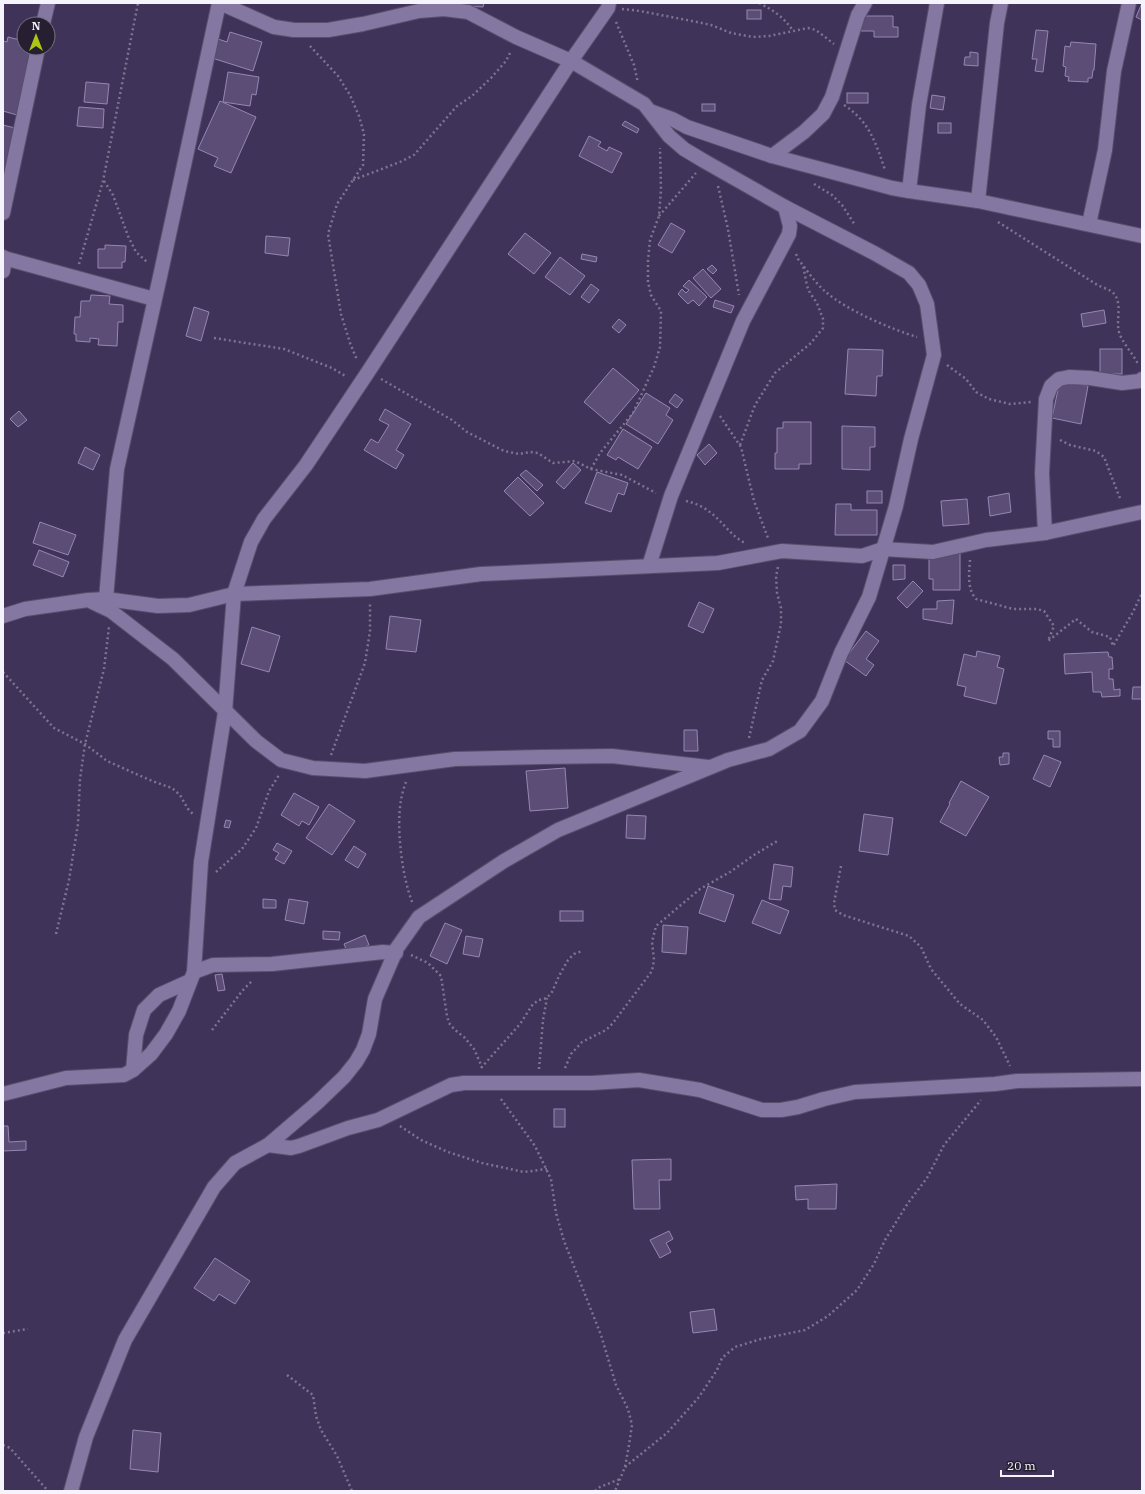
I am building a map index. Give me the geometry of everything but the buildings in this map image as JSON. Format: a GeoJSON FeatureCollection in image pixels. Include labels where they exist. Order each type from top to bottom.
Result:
{"type":"FeatureCollection","features":[{"type":"Feature","properties":{"kind":"street"},"geometry":{"type":"LineString","coordinates":[[45,16],[48,3]]}},
{"type":"Feature","properties":{"kind":"street"},"geometry":{"type":"LineString","coordinates":[[108,605],[117,469],[219,3],[274,27],[294,30],[328,30],[363,24],[419,11],[444,9],[468,12],[516,37],[571,61],[650,112],[672,119],[687,127],[772,156],[892,188],[978,201],[1142,236]]}},
{"type":"Feature","properties":{"kind":"street"},"geometry":{"type":"LineString","coordinates":[[772,156],[804,132],[822,114],[832,97],[858,16],[865,3]]}},
{"type":"Feature","properties":{"kind":"street"},"geometry":{"type":"LineString","coordinates":[[909,191],[919,105],[936,3]]}},
{"type":"Feature","properties":{"kind":"street"},"geometry":{"type":"LineString","coordinates":[[978,201],[997,23],[1001,3]]}},
{"type":"Feature","properties":{"kind":"street"},"geometry":{"type":"LineString","coordinates":[[1089,224],[1105,150],[1114,71],[1129,3]]}},
{"type":"Feature","properties":{"kind":"street"},"geometry":{"type":"LineString","coordinates":[[3,1094],[66,1078],[115,1076],[133,1070],[151,1054],[166,1034],[179,1011],[192,976],[201,862],[225,712],[234,594],[251,542],[264,519],[306,465],[364,378],[608,5]]}},
{"type":"Feature","properties":{"kind":"street"},"geometry":{"type":"LineString","coordinates":[[3,213],[36,56]]}},
{"type":"Feature","properties":{"kind":"street"},"geometry":{"type":"LineString","coordinates":[[71,1491],[86,1437],[125,1340],[214,1187],[236,1163],[268,1145],[317,1103],[356,1062],[363,1050],[369,1034],[375,999],[396,951],[419,917],[504,861],[558,830],[728,760],[769,750],[800,731],[822,701],[841,653],[869,597],[896,506],[934,349],[927,304],[919,285],[909,273],[704,162],[684,149],[669,136],[650,112]]}},
{"type":"Feature","properties":{"kind":"street"},"geometry":{"type":"LineString","coordinates":[[649,566],[671,496],[743,321],[789,234],[790,226],[785,207]]}},
{"type":"Feature","properties":{"kind":"street"},"geometry":{"type":"LineString","coordinates":[[3,262],[76,277],[154,299]]}},
{"type":"Feature","properties":{"kind":"street"},"geometry":{"type":"LineString","coordinates":[[1045,533],[1042,473],[1046,399],[1051,386],[1059,379],[1069,377],[1090,378],[1122,383],[1140,381],[1141,373]]}},
{"type":"Feature","properties":{"kind":"street"},"geometry":{"type":"LineString","coordinates":[[3,616],[25,609],[88,600],[108,605],[189,605],[234,594],[370,589],[481,574],[718,563],[774,552],[862,556],[884,549],[933,552],[986,540],[1045,533],[1142,512]]}},
{"type":"Feature","properties":{"kind":"street"},"geometry":{"type":"LineString","coordinates":[[108,605],[173,659],[256,742],[281,760],[313,768],[365,771],[455,759],[612,756],[710,767]]}},
{"type":"Feature","properties":{"kind":"street"},"geometry":{"type":"LineString","coordinates":[[133,1070],[136,1035],[144,1010],[159,995],[213,965],[272,964],[396,951]]}},
{"type":"Feature","properties":{"kind":"street"},"geometry":{"type":"LineString","coordinates":[[268,1145],[291,1148],[348,1128],[378,1120],[451,1084],[464,1083],[592,1083],[639,1080],[700,1090],[762,1110],[781,1110],[855,1092],[995,1084],[1017,1081],[1142,1079]]}},
{"type":"Feature","properties":{"kind":"path"},"geometry":{"type":"LineString","coordinates":[[76,277],[103,181],[138,3]]}},
{"type":"Feature","properties":{"kind":"path"},"geometry":{"type":"LineString","coordinates":[[759,3],[773,10],[786,21],[793,31]]}},
{"type":"Feature","properties":{"kind":"path"},"geometry":{"type":"LineString","coordinates":[[608,5],[711,25],[731,33],[753,37],[769,36],[808,28],[816,30],[846,54]]}},
{"type":"Feature","properties":{"kind":"path"},"geometry":{"type":"LineString","coordinates":[[591,469],[600,453],[633,413],[654,367],[660,347],[661,312],[651,296],[648,282],[648,261],[650,240],[659,216],[660,153],[650,112],[634,64],[608,5]]}},
{"type":"Feature","properties":{"kind":"path"},"geometry":{"type":"LineString","coordinates":[[294,30],[338,76],[350,95],[359,116],[364,134],[363,165],[337,204],[328,234],[341,314],[350,343],[364,378]]}},
{"type":"Feature","properties":{"kind":"path"},"geometry":{"type":"LineString","coordinates":[[353,180],[414,156],[458,106],[472,96],[501,67],[506,61],[516,37]]}},
{"type":"Feature","properties":{"kind":"path"},"geometry":{"type":"LineString","coordinates":[[832,97],[855,111],[867,126],[877,145],[892,188]]}},
{"type":"Feature","properties":{"kind":"path"},"geometry":{"type":"LineString","coordinates":[[659,216],[688,184],[704,162],[715,177],[721,199],[728,229],[743,321]]}},
{"type":"Feature","properties":{"kind":"path"},"geometry":{"type":"LineString","coordinates":[[811,180],[815,185],[832,194],[842,205],[858,229]]}},
{"type":"Feature","properties":{"kind":"path"},"geometry":{"type":"LineString","coordinates":[[103,181],[113,194],[128,236],[136,252],[161,272]]}},
{"type":"Feature","properties":{"kind":"path"},"geometry":{"type":"LineString","coordinates":[[992,218],[1093,282],[1112,292],[1116,298],[1119,308],[1118,326],[1120,335],[1135,356],[1141,373]]}},
{"type":"Feature","properties":{"kind":"path"},"geometry":{"type":"LineString","coordinates":[[789,234],[798,259],[826,293],[866,317],[934,349],[966,379],[976,392],[989,399],[1010,404],[1027,403],[1046,399]]}},
{"type":"Feature","properties":{"kind":"path"},"geometry":{"type":"LineString","coordinates":[[740,445],[755,405],[775,373],[811,342],[823,328],[823,319],[807,286],[803,265]]}},
{"type":"Feature","properties":{"kind":"path"},"geometry":{"type":"LineString","coordinates":[[214,338],[284,349],[332,368],[364,378],[452,420],[467,432],[504,451],[519,454],[530,452],[538,454],[553,463],[575,461],[591,469],[622,475],[659,494],[671,496],[695,504],[711,512],[742,542],[774,552]]}},
{"type":"Feature","properties":{"kind":"path"},"geometry":{"type":"LineString","coordinates":[[710,403],[740,445],[745,458],[754,501],[774,552],[777,593],[781,608],[781,624],[773,661],[762,680],[749,740]]}},
{"type":"Feature","properties":{"kind":"path"},"geometry":{"type":"LineString","coordinates":[[1044,429],[1057,439],[1070,445],[1096,452],[1104,458],[1126,515]]}},
{"type":"Feature","properties":{"kind":"path"},"geometry":{"type":"LineString","coordinates":[[970,543],[969,579],[972,595],[976,600],[1013,609],[1037,609],[1044,611],[1054,626],[1048,640],[1076,619],[1092,632],[1110,637],[1113,646],[1133,612],[1142,593]]}},
{"type":"Feature","properties":{"kind":"path"},"geometry":{"type":"LineString","coordinates":[[330,769],[329,760],[365,663],[370,631],[370,589]]}},
{"type":"Feature","properties":{"kind":"path"},"geometry":{"type":"LineString","coordinates":[[56,934],[69,880],[78,824],[80,778],[85,744],[104,669],[108,605]]}},
{"type":"Feature","properties":{"kind":"path"},"geometry":{"type":"LineString","coordinates":[[3,672],[54,728],[85,744],[107,761],[152,781],[172,788],[180,795],[188,809],[207,828]]}},
{"type":"Feature","properties":{"kind":"path"},"geometry":{"type":"LineString","coordinates":[[200,886],[242,849],[256,828],[268,790],[288,761]]}},
{"type":"Feature","properties":{"kind":"path"},"geometry":{"type":"LineString","coordinates":[[419,917],[410,897],[401,857],[400,819],[401,800],[406,782],[425,763]]}},
{"type":"Feature","properties":{"kind":"path"},"geometry":{"type":"LineString","coordinates":[[558,1082],[571,1054],[582,1042],[606,1030],[652,971],[654,960],[652,942],[656,926],[700,889],[730,872],[779,840]]}},
{"type":"Feature","properties":{"kind":"path"},"geometry":{"type":"LineString","coordinates":[[841,866],[834,903],[835,910],[843,915],[909,936],[921,947],[931,969],[960,1004],[983,1020],[996,1037],[1017,1081]]}},
{"type":"Feature","properties":{"kind":"path"},"geometry":{"type":"LineString","coordinates":[[396,951],[428,963],[441,976],[449,1023],[454,1030],[465,1038],[474,1049],[482,1067]]}},
{"type":"Feature","properties":{"kind":"path"},"geometry":{"type":"LineString","coordinates":[[538,1082],[543,1020],[547,998],[552,992],[568,960],[574,954],[582,951]]}},
{"type":"Feature","properties":{"kind":"path"},"geometry":{"type":"LineString","coordinates":[[212,1030],[243,990],[272,964]]}},
{"type":"Feature","properties":{"kind":"path"},"geometry":{"type":"LineString","coordinates":[[464,1083],[482,1067],[520,1024],[533,1004],[539,1000],[547,998]]}},
{"type":"Feature","properties":{"kind":"path"},"geometry":{"type":"LineString","coordinates":[[489,1082],[535,1146],[547,1169],[551,1179],[556,1213],[564,1241],[601,1335],[616,1385],[628,1409],[632,1425],[625,1468],[616,1491]]}},
{"type":"Feature","properties":{"kind":"path"},"geometry":{"type":"LineString","coordinates":[[625,1468],[667,1433],[699,1397],[717,1370],[722,1358],[735,1347],[761,1339],[805,1330],[828,1316],[857,1290],[874,1264],[885,1240],[908,1203],[927,1178],[944,1145],[995,1084]]}},
{"type":"Feature","properties":{"kind":"path"},"geometry":{"type":"LineString","coordinates":[[378,1120],[397,1124],[421,1140],[448,1152],[482,1164],[524,1172],[547,1169]]}},
{"type":"Feature","properties":{"kind":"path"},"geometry":{"type":"LineString","coordinates":[[3,1333],[28,1329]]}},
{"type":"Feature","properties":{"kind":"path"},"geometry":{"type":"LineString","coordinates":[[287,1375],[313,1395],[316,1416],[321,1430],[337,1456],[352,1491]]}},
{"type":"Feature","properties":{"kind":"path"},"geometry":{"type":"LineString","coordinates":[[3,1445],[10,1448],[48,1491]]}},
{"type":"Feature","properties":{"kind":"path"},"geometry":{"type":"LineString","coordinates":[[595,1491],[600,1487],[620,1479]]}}]}
